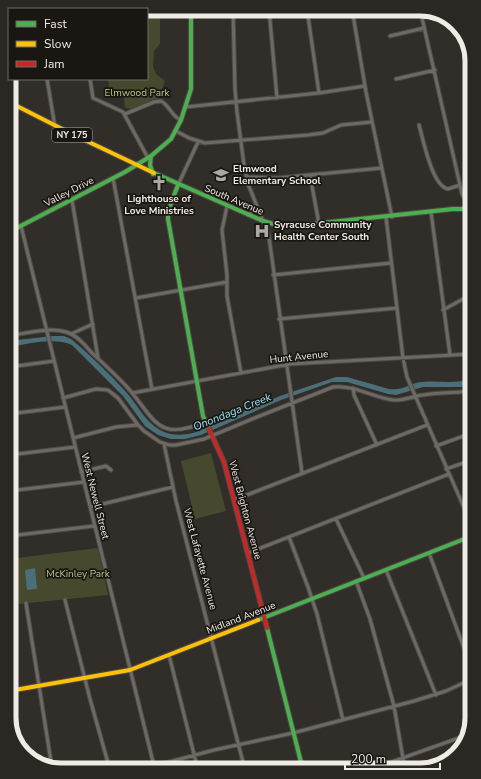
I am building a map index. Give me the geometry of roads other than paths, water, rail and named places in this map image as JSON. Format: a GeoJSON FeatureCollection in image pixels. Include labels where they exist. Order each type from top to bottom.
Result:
{"type":"FeatureCollection","features":[{"type":"Feature","properties":{"kind":"street","name":"Valley Drive"},"geometry":{"type":"LineString","coordinates":[[16,228],[136,166],[165,145],[176,132],[192,89],[191,16]]}},
{"type":"Feature","properties":{"kind":"street"},"geometry":{"type":"LineString","coordinates":[[232,16],[236,102],[246,177],[255,203],[265,222],[302,473]]}},
{"type":"Feature","properties":{"kind":"street"},"geometry":{"type":"LineString","coordinates":[[270,16],[277,98]]}},
{"type":"Feature","properties":{"kind":"street"},"geometry":{"type":"LineString","coordinates":[[308,16],[319,93]]}},
{"type":"Feature","properties":{"kind":"street"},"geometry":{"type":"LineString","coordinates":[[353,16],[365,86],[392,216]]}},
{"type":"Feature","properties":{"kind":"street"},"geometry":{"type":"LineString","coordinates":[[421,16],[460,185],[465,199]]}},
{"type":"Feature","properties":{"kind":"street"},"geometry":{"type":"LineString","coordinates":[[390,36],[424,28]]}},
{"type":"Feature","properties":{"kind":"street"},"geometry":{"type":"LineString","coordinates":[[396,79],[435,70]]}},
{"type":"Feature","properties":{"kind":"street"},"geometry":{"type":"LineString","coordinates":[[47,80],[55,127]]}},
{"type":"Feature","properties":{"kind":"street"},"geometry":{"type":"LineString","coordinates":[[90,80],[93,98],[122,111],[125,114],[150,157],[150,165],[153,174]]}},
{"type":"Feature","properties":{"kind":"street"},"geometry":{"type":"LineString","coordinates":[[186,107],[277,98],[365,86]]}},
{"type":"Feature","properties":{"kind":"street"},"geometry":{"type":"LineString","coordinates":[[125,114],[154,102],[161,101],[181,120]]}},
{"type":"Feature","properties":{"kind":"street","name":"South Avenue"},"geometry":{"type":"LineString","coordinates":[[16,106],[55,127],[153,174],[265,222],[284,227],[465,208]]}},
{"type":"Feature","properties":{"kind":"street"},"geometry":{"type":"LineString","coordinates":[[176,132],[198,142],[205,143],[316,134],[323,133],[341,125],[372,122]]}},
{"type":"Feature","properties":{"kind":"street"},"geometry":{"type":"LineString","coordinates":[[420,125],[428,158],[441,186],[448,189],[460,185]]}},
{"type":"Feature","properties":{"kind":"street","name":"West Brighton Avenue"},"geometry":{"type":"LineString","coordinates":[[198,142],[178,185],[167,214],[196,381],[206,424],[224,462],[301,763]]}},
{"type":"Feature","properties":{"kind":"street"},"geometry":{"type":"LineString","coordinates":[[246,177],[277,178],[382,168]]}},
{"type":"Feature","properties":{"kind":"street"},"geometry":{"type":"LineString","coordinates":[[310,175],[319,224]]}},
{"type":"Feature","properties":{"kind":"street"},"geometry":{"type":"LineString","coordinates":[[113,178],[152,389]]}},
{"type":"Feature","properties":{"kind":"street"},"geometry":{"type":"LineString","coordinates":[[72,200],[98,358]]}},
{"type":"Feature","properties":{"kind":"street"},"geometry":{"type":"LineString","coordinates":[[248,215],[254,209],[255,203]]}},
{"type":"Feature","properties":{"kind":"street"},"geometry":{"type":"LineString","coordinates":[[227,206],[222,230],[227,296],[241,374]]}},
{"type":"Feature","properties":{"kind":"street"},"geometry":{"type":"LineString","coordinates":[[431,212],[450,355]]}},
{"type":"Feature","properties":{"kind":"street"},"geometry":{"type":"LineString","coordinates":[[386,217],[403,358],[407,377],[465,510]]}},
{"type":"Feature","properties":{"kind":"street","name":"West Newell Street"},"geometry":{"type":"LineString","coordinates":[[21,226],[153,763]]}},
{"type":"Feature","properties":{"kind":"street"},"geometry":{"type":"LineString","coordinates":[[273,275],[392,263]]}},
{"type":"Feature","properties":{"kind":"street"},"geometry":{"type":"LineString","coordinates":[[136,298],[227,282]]}},
{"type":"Feature","properties":{"kind":"street"},"geometry":{"type":"LineString","coordinates":[[443,310],[465,298]]}},
{"type":"Feature","properties":{"kind":"street"},"geometry":{"type":"LineString","coordinates":[[280,319],[397,308]]}},
{"type":"Feature","properties":{"kind":"street"},"geometry":{"type":"LineString","coordinates":[[71,334],[93,324]]}},
{"type":"Feature","properties":{"kind":"street"},"geometry":{"type":"LineString","coordinates":[[16,335],[59,331],[71,334],[77,337],[132,393],[150,418],[166,428],[178,430],[206,424]]}},
{"type":"Feature","properties":{"kind":"street","name":"Hunt Avenue"},"geometry":{"type":"LineString","coordinates":[[132,393],[286,365],[465,354]]}},
{"type":"Feature","properties":{"kind":"street"},"geometry":{"type":"LineString","coordinates":[[16,367],[54,361]]}},
{"type":"Feature","properties":{"kind":"street"},"geometry":{"type":"LineString","coordinates":[[63,398],[96,389],[108,390],[118,398],[144,431],[164,444],[186,444],[292,401],[333,387],[343,386],[353,388],[393,400],[415,396],[465,392]]}},
{"type":"Feature","properties":{"kind":"street"},"geometry":{"type":"LineString","coordinates":[[353,388],[354,395],[377,445]]}},
{"type":"Feature","properties":{"kind":"street"},"geometry":{"type":"LineString","coordinates":[[16,413],[65,407]]}},
{"type":"Feature","properties":{"kind":"street"},"geometry":{"type":"LineString","coordinates":[[234,500],[377,445],[427,424]]}},
{"type":"Feature","properties":{"kind":"street"},"geometry":{"type":"LineString","coordinates":[[73,438],[116,426],[138,425]]}},
{"type":"Feature","properties":{"kind":"street"},"geometry":{"type":"LineString","coordinates":[[436,446],[465,436]]}},
{"type":"Feature","properties":{"kind":"street","name":"West Lafayette Avenue"},"geometry":{"type":"LineString","coordinates":[[164,444],[173,487],[243,763]]}},
{"type":"Feature","properties":{"kind":"street"},"geometry":{"type":"LineString","coordinates":[[16,454],[75,447]]}},
{"type":"Feature","properties":{"kind":"street"},"geometry":{"type":"LineString","coordinates":[[446,469],[465,462]]}},
{"type":"Feature","properties":{"kind":"street"},"geometry":{"type":"LineString","coordinates":[[81,472],[106,466],[111,470]]}},
{"type":"Feature","properties":{"kind":"street"},"geometry":{"type":"LineString","coordinates":[[248,553],[449,474]]}},
{"type":"Feature","properties":{"kind":"street"},"geometry":{"type":"LineString","coordinates":[[16,490],[84,482]]}},
{"type":"Feature","properties":{"kind":"street"},"geometry":{"type":"LineString","coordinates":[[90,507],[173,487]]}},
{"type":"Feature","properties":{"kind":"street"},"geometry":{"type":"LineString","coordinates":[[336,519],[364,578]]}},
{"type":"Feature","properties":{"kind":"street"},"geometry":{"type":"LineString","coordinates":[[16,535],[94,526]]}},
{"type":"Feature","properties":{"kind":"street"},"geometry":{"type":"LineString","coordinates":[[289,537],[312,598],[343,720]]}},
{"type":"Feature","properties":{"kind":"street","name":"Midland Avenue"},"geometry":{"type":"LineString","coordinates":[[16,690],[130,670],[465,539]]}},
{"type":"Feature","properties":{"kind":"street"},"geometry":{"type":"LineString","coordinates":[[429,552],[465,651]]}},
{"type":"Feature","properties":{"kind":"street"},"geometry":{"type":"LineString","coordinates":[[386,570],[436,695]]}},
{"type":"Feature","properties":{"kind":"street"},"geometry":{"type":"LineString","coordinates":[[356,581],[370,619],[394,706],[404,763]]}},
{"type":"Feature","properties":{"kind":"street"},"geometry":{"type":"LineString","coordinates":[[65,600],[108,763]]}},
{"type":"Feature","properties":{"kind":"street"},"geometry":{"type":"LineString","coordinates":[[26,603],[51,762]]}},
{"type":"Feature","properties":{"kind":"street"},"geometry":{"type":"LineString","coordinates":[[169,655],[197,763]]}},
{"type":"Feature","properties":{"kind":"street"},"geometry":{"type":"LineString","coordinates":[[165,763],[293,733],[436,695],[465,682]]}},
{"type":"Feature","properties":{"kind":"street"},"geometry":{"type":"LineString","coordinates":[[389,763],[461,738]]}},
{"type":"Feature","properties":{"kind":"water"},"geometry":{"type":"Polygon","coordinates":[[[52,336],[64,336],[71,339],[120,385],[154,426],[164,432],[182,435],[196,432],[280,396],[336,377],[347,377],[389,389],[399,389],[422,382],[454,382],[465,380],[465,386],[423,387],[396,395],[347,382],[332,382],[281,400],[201,435],[185,439],[171,439],[158,435],[145,426],[123,396],[72,345],[49,341],[16,346],[16,340],[52,336]]]}},
{"type":"Feature","properties":{"kind":"water"},"geometry":{"type":"Polygon","coordinates":[[[35,568],[37,589],[27,590],[25,570],[35,568]]]}},
{"type":"Feature","properties":{"kind":"place","name":"Elmwood Elementary School"},"geometry":{"type":"Point","coordinates":[221,175]}},
{"type":"Feature","properties":{"kind":"place","name":"Lighthouse of Love Ministries"},"geometry":{"type":"Point","coordinates":[159,183]}},
{"type":"Feature","properties":{"kind":"place","name":"Syracuse Community Health Center South"},"geometry":{"type":"Point","coordinates":[262,231]}},
{"type":"Feature","properties":{"kind":"park label","name":"Elmwood Park"},"geometry":{"type":"Point","coordinates":[137,93]}},
{"type":"Feature","properties":{"kind":"park label","name":"McKinley Park"},"geometry":{"type":"Point","coordinates":[78,574]}},
{"type":"Feature","properties":{"kind":"water label","name":"Onondaga Creek"},"geometry":{"type":"Point","coordinates":[232,412]}}]}
